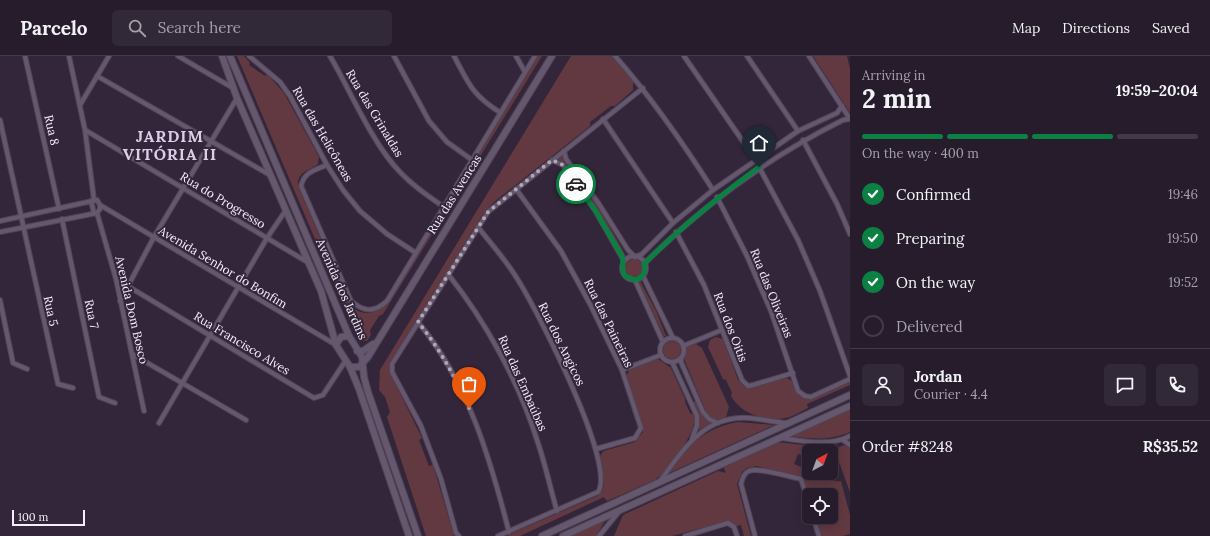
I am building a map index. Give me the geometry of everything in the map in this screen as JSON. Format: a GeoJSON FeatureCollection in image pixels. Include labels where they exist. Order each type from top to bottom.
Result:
{"type":"FeatureCollection","features":[{"type":"Feature","properties":{"kind":"street","name":"Rua 8"},"geometry":{"type":"LineString","coordinates":[[25,56],[59,209]]}},
{"type":"Feature","properties":{"kind":"street","name":"Avenida Dom Bosco"},"geometry":{"type":"LineString","coordinates":[[69,56],[85,130],[93,200],[116,279],[144,411]]}},
{"type":"Feature","properties":{"kind":"street"},"geometry":{"type":"LineString","coordinates":[[80,105],[109,56]]}},
{"type":"Feature","properties":{"kind":"street"},"geometry":{"type":"LineString","coordinates":[[178,56],[234,88]]}},
{"type":"Feature","properties":{"kind":"street","name":"Avenida dos Jardins"},"geometry":{"type":"LineString","coordinates":[[222,56],[237,98],[321,291],[336,345],[350,367],[409,536]]}},
{"type":"Feature","properties":{"kind":"street","name":"Avenida dos Jardins"},"geometry":{"type":"LineString","coordinates":[[230,56],[349,336],[362,357],[368,392],[418,536]]}},
{"type":"Feature","properties":{"kind":"street","name":"Rua das Helicôneas"},"geometry":{"type":"LineString","coordinates":[[249,56],[280,82],[290,96],[327,165],[343,190],[360,211],[387,234],[416,252]]}},
{"type":"Feature","properties":{"kind":"street","name":"Rua das Grinaldas"},"geometry":{"type":"LineString","coordinates":[[330,56],[385,154],[399,172],[417,188],[444,207]]}},
{"type":"Feature","properties":{"kind":"street"},"geometry":{"type":"LineString","coordinates":[[394,56],[429,121],[447,142],[472,160]]}},
{"type":"Feature","properties":{"kind":"street"},"geometry":{"type":"LineString","coordinates":[[454,56],[474,92],[485,103],[501,113]]}},
{"type":"Feature","properties":{"kind":"street"},"geometry":{"type":"LineString","coordinates":[[516,56],[525,72]]}},
{"type":"Feature","properties":{"kind":"street","name":"Rua das Avencas"},"geometry":{"type":"LineString","coordinates":[[327,165],[307,173],[303,178],[301,186],[351,301],[359,308],[368,311],[380,307],[387,301],[535,56]]}},
{"type":"Feature","properties":{"kind":"street","name":"Rua das Avencas"},"geometry":{"type":"LineString","coordinates":[[362,363],[552,56]]}},
{"type":"Feature","properties":{"kind":"street"},"geometry":{"type":"LineString","coordinates":[[615,56],[642,88],[680,139],[713,190]]}},
{"type":"Feature","properties":{"kind":"street"},"geometry":{"type":"LineString","coordinates":[[684,56],[755,159]]}},
{"type":"Feature","properties":{"kind":"street"},"geometry":{"type":"LineString","coordinates":[[748,56],[798,131]]}},
{"type":"Feature","properties":{"kind":"street"},"geometry":{"type":"LineString","coordinates":[[644,264],[676,232],[717,198],[759,167],[803,140],[843,120],[850,119],[809,56]]}},
{"type":"Feature","properties":{"kind":"street"},"geometry":{"type":"LineString","coordinates":[[97,76],[272,176]]}},
{"type":"Feature","properties":{"kind":"street"},"geometry":{"type":"LineString","coordinates":[[459,536],[456,533],[441,478],[423,432],[392,372],[392,364],[488,212],[642,88]]}},
{"type":"Feature","properties":{"kind":"street"},"geometry":{"type":"LineString","coordinates":[[120,301],[154,237],[237,98]]}},
{"type":"Feature","properties":{"kind":"street"},"geometry":{"type":"LineString","coordinates":[[624,261],[642,254],[690,208],[755,159],[798,131],[837,113],[842,106]]}},
{"type":"Feature","properties":{"kind":"street"},"geometry":{"type":"LineString","coordinates":[[0,120],[23,227]]}},
{"type":"Feature","properties":{"kind":"street"},"geometry":{"type":"LineString","coordinates":[[603,120],[673,223]]}},
{"type":"Feature","properties":{"kind":"street","name":"Rua do Progresso"},"geometry":{"type":"LineString","coordinates":[[85,130],[309,263]]}},
{"type":"Feature","properties":{"kind":"street"},"geometry":{"type":"LineString","coordinates":[[803,140],[837,204],[850,234]]}},
{"type":"Feature","properties":{"kind":"street"},"geometry":{"type":"LineString","coordinates":[[774,148],[778,150],[779,155]]}},
{"type":"Feature","properties":{"kind":"street"},"geometry":{"type":"LineString","coordinates":[[552,160],[563,165],[590,204],[624,261],[623,272],[628,278],[635,280],[642,276],[645,270],[644,264],[628,250],[600,204],[566,159],[564,151]]}},
{"type":"Feature","properties":{"kind":"street"},"geometry":{"type":"LineString","coordinates":[[759,167],[798,240],[820,291],[850,377]]}},
{"type":"Feature","properties":{"kind":"street"},"geometry":{"type":"LineString","coordinates":[[734,175],[738,183]]}},
{"type":"Feature","properties":{"kind":"street","name":"Rua das Paineiras"},"geometry":{"type":"LineString","coordinates":[[516,189],[561,251],[590,304],[622,370],[641,428],[640,432],[635,438],[596,449]]}},
{"type":"Feature","properties":{"kind":"street","name":"Rua das Oliveiras"},"geometry":{"type":"LineString","coordinates":[[717,198],[748,256],[772,311],[798,391],[805,396],[811,397],[850,377]]}},
{"type":"Feature","properties":{"kind":"street"},"geometry":{"type":"LineString","coordinates":[[0,221],[59,209],[93,200]]}},
{"type":"Feature","properties":{"kind":"street","name":"Avenida Senhor do Bonfim"},"geometry":{"type":"LineString","coordinates":[[93,200],[100,206],[336,345]]}},
{"type":"Feature","properties":{"kind":"street"},"geometry":{"type":"LineString","coordinates":[[0,232],[96,213],[100,209],[100,206]]}},
{"type":"Feature","properties":{"kind":"street"},"geometry":{"type":"LineString","coordinates":[[690,208],[695,211],[696,216]]}},
{"type":"Feature","properties":{"kind":"street"},"geometry":{"type":"LineString","coordinates":[[159,423],[209,335],[267,238],[286,210]]}},
{"type":"Feature","properties":{"kind":"street","name":"Rua 7"},"geometry":{"type":"LineString","coordinates":[[62,219],[99,397],[115,403]]}},
{"type":"Feature","properties":{"kind":"street","name":"Rua 5"},"geometry":{"type":"LineString","coordinates":[[23,227],[58,384],[72,388]]}},
{"type":"Feature","properties":{"kind":"street","name":"Rua dos Angicos"},"geometry":{"type":"LineString","coordinates":[[478,227],[518,279],[545,329],[570,381],[596,449],[602,482],[598,492],[557,511]]}},
{"type":"Feature","properties":{"kind":"street","name":"Rua dos Oitis"},"geometry":{"type":"LineString","coordinates":[[676,232],[704,285],[742,380],[748,386],[793,373]]}},
{"type":"Feature","properties":{"kind":"street","name":"Rua das Embaúbas"},"geometry":{"type":"LineString","coordinates":[[448,274],[466,296],[489,333],[516,387],[537,439],[557,511]]}},
{"type":"Feature","properties":{"kind":"street"},"geometry":{"type":"LineString","coordinates":[[642,276],[673,338],[679,341],[683,346],[681,362],[706,417],[718,423]]}},
{"type":"Feature","properties":{"kind":"street","name":"Rua Francisco Alves"},"geometry":{"type":"LineString","coordinates":[[116,279],[314,398],[323,395],[346,360]]}},
{"type":"Feature","properties":{"kind":"street"},"geometry":{"type":"LineString","coordinates":[[635,280],[664,342]]}},
{"type":"Feature","properties":{"kind":"street"},"geometry":{"type":"LineString","coordinates":[[0,300],[13,363],[27,369]]}},
{"type":"Feature","properties":{"kind":"street"},"geometry":{"type":"LineString","coordinates":[[418,322],[435,343],[452,372],[475,421],[494,476],[509,532]]}},
{"type":"Feature","properties":{"kind":"street"},"geometry":{"type":"LineString","coordinates":[[683,346],[722,330]]}},
{"type":"Feature","properties":{"kind":"street"},"geometry":{"type":"LineString","coordinates":[[336,345],[341,337],[349,336]]}},
{"type":"Feature","properties":{"kind":"street"},"geometry":{"type":"LineString","coordinates":[[673,338],[664,342],[660,348],[661,355],[665,360],[672,362],[681,358]]}},
{"type":"Feature","properties":{"kind":"street"},"geometry":{"type":"LineString","coordinates":[[357,351],[363,351],[375,343]]}},
{"type":"Feature","properties":{"kind":"street"},"geometry":{"type":"LineString","coordinates":[[132,354],[246,420]]}},
{"type":"Feature","properties":{"kind":"street"},"geometry":{"type":"LineString","coordinates":[[622,370],[661,355]]}},
{"type":"Feature","properties":{"kind":"street"},"geometry":{"type":"LineString","coordinates":[[660,481],[692,439],[697,425],[697,416],[672,362]]}},
{"type":"Feature","properties":{"kind":"street"},"geometry":{"type":"LineString","coordinates":[[350,367],[356,368],[362,363]]}},
{"type":"Feature","properties":{"kind":"street"},"geometry":{"type":"LineString","coordinates":[[682,382],[689,380]]}},
{"type":"Feature","properties":{"kind":"street"},"geometry":{"type":"LineString","coordinates":[[542,536],[850,395]]}},
{"type":"Feature","properties":{"kind":"street"},"geometry":{"type":"LineString","coordinates":[[690,401],[698,399]]}},
{"type":"Feature","properties":{"kind":"street"},"geometry":{"type":"LineString","coordinates":[[563,536],[850,406]]}},
{"type":"Feature","properties":{"kind":"street"},"geometry":{"type":"LineString","coordinates":[[692,439],[718,423],[749,418],[787,423]]}},
{"type":"Feature","properties":{"kind":"street"},"geometry":{"type":"LineString","coordinates":[[778,438],[823,443],[843,440],[850,436]]}},
{"type":"Feature","properties":{"kind":"street"},"geometry":{"type":"LineString","coordinates":[[843,440],[850,445]]}},
{"type":"Feature","properties":{"kind":"street"},"geometry":{"type":"LineString","coordinates":[[755,536],[740,484],[742,477],[748,471],[756,470],[801,479],[804,488]]}},
{"type":"Feature","properties":{"kind":"street"},"geometry":{"type":"LineString","coordinates":[[600,536],[621,509]]}},
{"type":"Feature","properties":{"kind":"street"},"geometry":{"type":"LineString","coordinates":[[498,536],[557,511]]}},
{"type":"Feature","properties":{"kind":"street"},"geometry":{"type":"LineString","coordinates":[[684,536],[728,524],[734,526],[737,536]]}},
{"type":"Feature","properties":{"kind":"street"},"geometry":{"type":"LineString","coordinates":[[815,524],[819,536]]}},
{"type":"Feature","properties":{"kind":"shaded area"},"geometry":{"type":"Polygon","coordinates":[[[237,56],[244,56],[250,63],[249,65],[265,76],[267,74],[284,93],[319,157],[318,164],[301,175],[298,181],[298,186],[348,302],[357,310],[368,313],[378,310],[387,302],[537,56],[542,56],[383,314],[379,316],[370,330],[371,335],[367,341],[358,340],[237,56]]]}},
{"type":"Feature","properties":{"kind":"shaded area"},"geometry":{"type":"Polygon","coordinates":[[[571,56],[612,56],[633,81],[633,90],[615,106],[611,106],[590,122],[590,126],[494,202],[483,214],[390,364],[390,373],[422,438],[419,440],[429,466],[433,465],[454,536],[426,536],[387,417],[390,412],[385,397],[379,390],[380,370],[571,56]]]}},
{"type":"Feature","properties":{"kind":"shaded area"},"geometry":{"type":"Polygon","coordinates":[[[813,56],[847,56],[850,69],[850,113],[813,56]]]}},
{"type":"Feature","properties":{"kind":"shaded area"},"geometry":{"type":"Polygon","coordinates":[[[562,155],[598,206],[626,256],[595,207],[565,165],[558,159],[562,155]]]}},
{"type":"Feature","properties":{"kind":"shaded area"},"geometry":{"type":"Polygon","coordinates":[[[634,259],[640,262],[643,268],[640,274],[634,277],[628,274],[625,268],[628,262],[634,259]]]}},
{"type":"Feature","properties":{"kind":"shaded area"},"geometry":{"type":"Polygon","coordinates":[[[640,281],[656,311],[666,336],[664,336],[639,283],[640,281]]]}},
{"type":"Feature","properties":{"kind":"shaded area"},"geometry":{"type":"Polygon","coordinates":[[[716,337],[723,339],[738,380],[746,388],[787,378],[793,382],[798,394],[807,399],[850,380],[850,385],[807,404],[808,408],[794,415],[778,419],[762,418],[741,408],[731,396],[732,393],[726,380],[723,379],[708,347],[710,340],[716,337]]]}},
{"type":"Feature","properties":{"kind":"shaded area"},"geometry":{"type":"Polygon","coordinates":[[[668,341],[676,341],[681,346],[679,357],[676,359],[668,359],[663,354],[663,346],[668,341]]]}},
{"type":"Feature","properties":{"kind":"shaded area"},"geometry":{"type":"Polygon","coordinates":[[[696,344],[702,348],[729,407],[726,417],[716,419],[711,418],[707,414],[684,359],[686,347],[696,344]]]}},
{"type":"Feature","properties":{"kind":"shaded area"},"geometry":{"type":"Polygon","coordinates":[[[658,359],[671,368],[690,413],[694,415],[692,431],[688,439],[661,475],[655,480],[607,501],[604,497],[520,536],[506,536],[597,496],[602,491],[604,485],[600,467],[600,456],[604,451],[635,442],[643,432],[626,377],[630,369],[658,359]]]}},
{"type":"Feature","properties":{"kind":"shaded area"},"geometry":{"type":"Polygon","coordinates":[[[697,401],[704,417],[711,423],[699,430],[699,418],[693,403],[697,401]]]}},
{"type":"Feature","properties":{"kind":"shaded area"},"geometry":{"type":"Polygon","coordinates":[[[850,408],[850,432],[827,438],[789,436],[850,408]]]}},
{"type":"Feature","properties":{"kind":"shaded area"},"geometry":{"type":"Polygon","coordinates":[[[739,422],[774,425],[669,473],[682,454],[698,439],[717,428],[739,422]]]}},
{"type":"Feature","properties":{"kind":"shaded area"},"geometry":{"type":"Polygon","coordinates":[[[777,442],[802,445],[802,455],[798,454],[794,464],[802,467],[802,479],[799,476],[757,466],[747,468],[742,472],[737,484],[751,536],[744,536],[741,525],[737,526],[728,521],[672,536],[614,536],[623,515],[718,471],[726,473],[723,466],[777,442]]]}},
{"type":"Feature","properties":{"kind":"shaded area"},"geometry":{"type":"Polygon","coordinates":[[[845,445],[850,448],[850,492],[838,459],[839,447],[845,445]]]}},
{"type":"Feature","properties":{"kind":"shaded area"},"geometry":{"type":"Polygon","coordinates":[[[803,480],[841,481],[850,515],[850,534],[843,536],[821,536],[817,524],[838,524],[838,488],[806,488],[803,480]]]}},
{"type":"Feature","properties":{"kind":"shaded area"},"geometry":{"type":"Polygon","coordinates":[[[606,519],[596,536],[569,536],[606,519]]]}},
{"type":"Feature","properties":{"kind":"way so far"},"geometry":{"type":"LineString","coordinates":[[469,408],[456,378],[435,343],[418,322],[488,212],[552,160],[563,165],[576,184]]}},
{"type":"Feature","properties":{"kind":"district","name":"JARDIM VITÓRIA II"},"geometry":{"type":"Point","coordinates":[170,145]}},
{"type":"Feature","properties":{"kind":"route"},"geometry":{"type":"LineString","coordinates":[[576,184],[595,210],[622,256],[624,261],[622,268],[625,276],[631,280],[635,280],[640,278],[644,273],[644,264],[676,232],[717,198],[759,167]]}}]}
